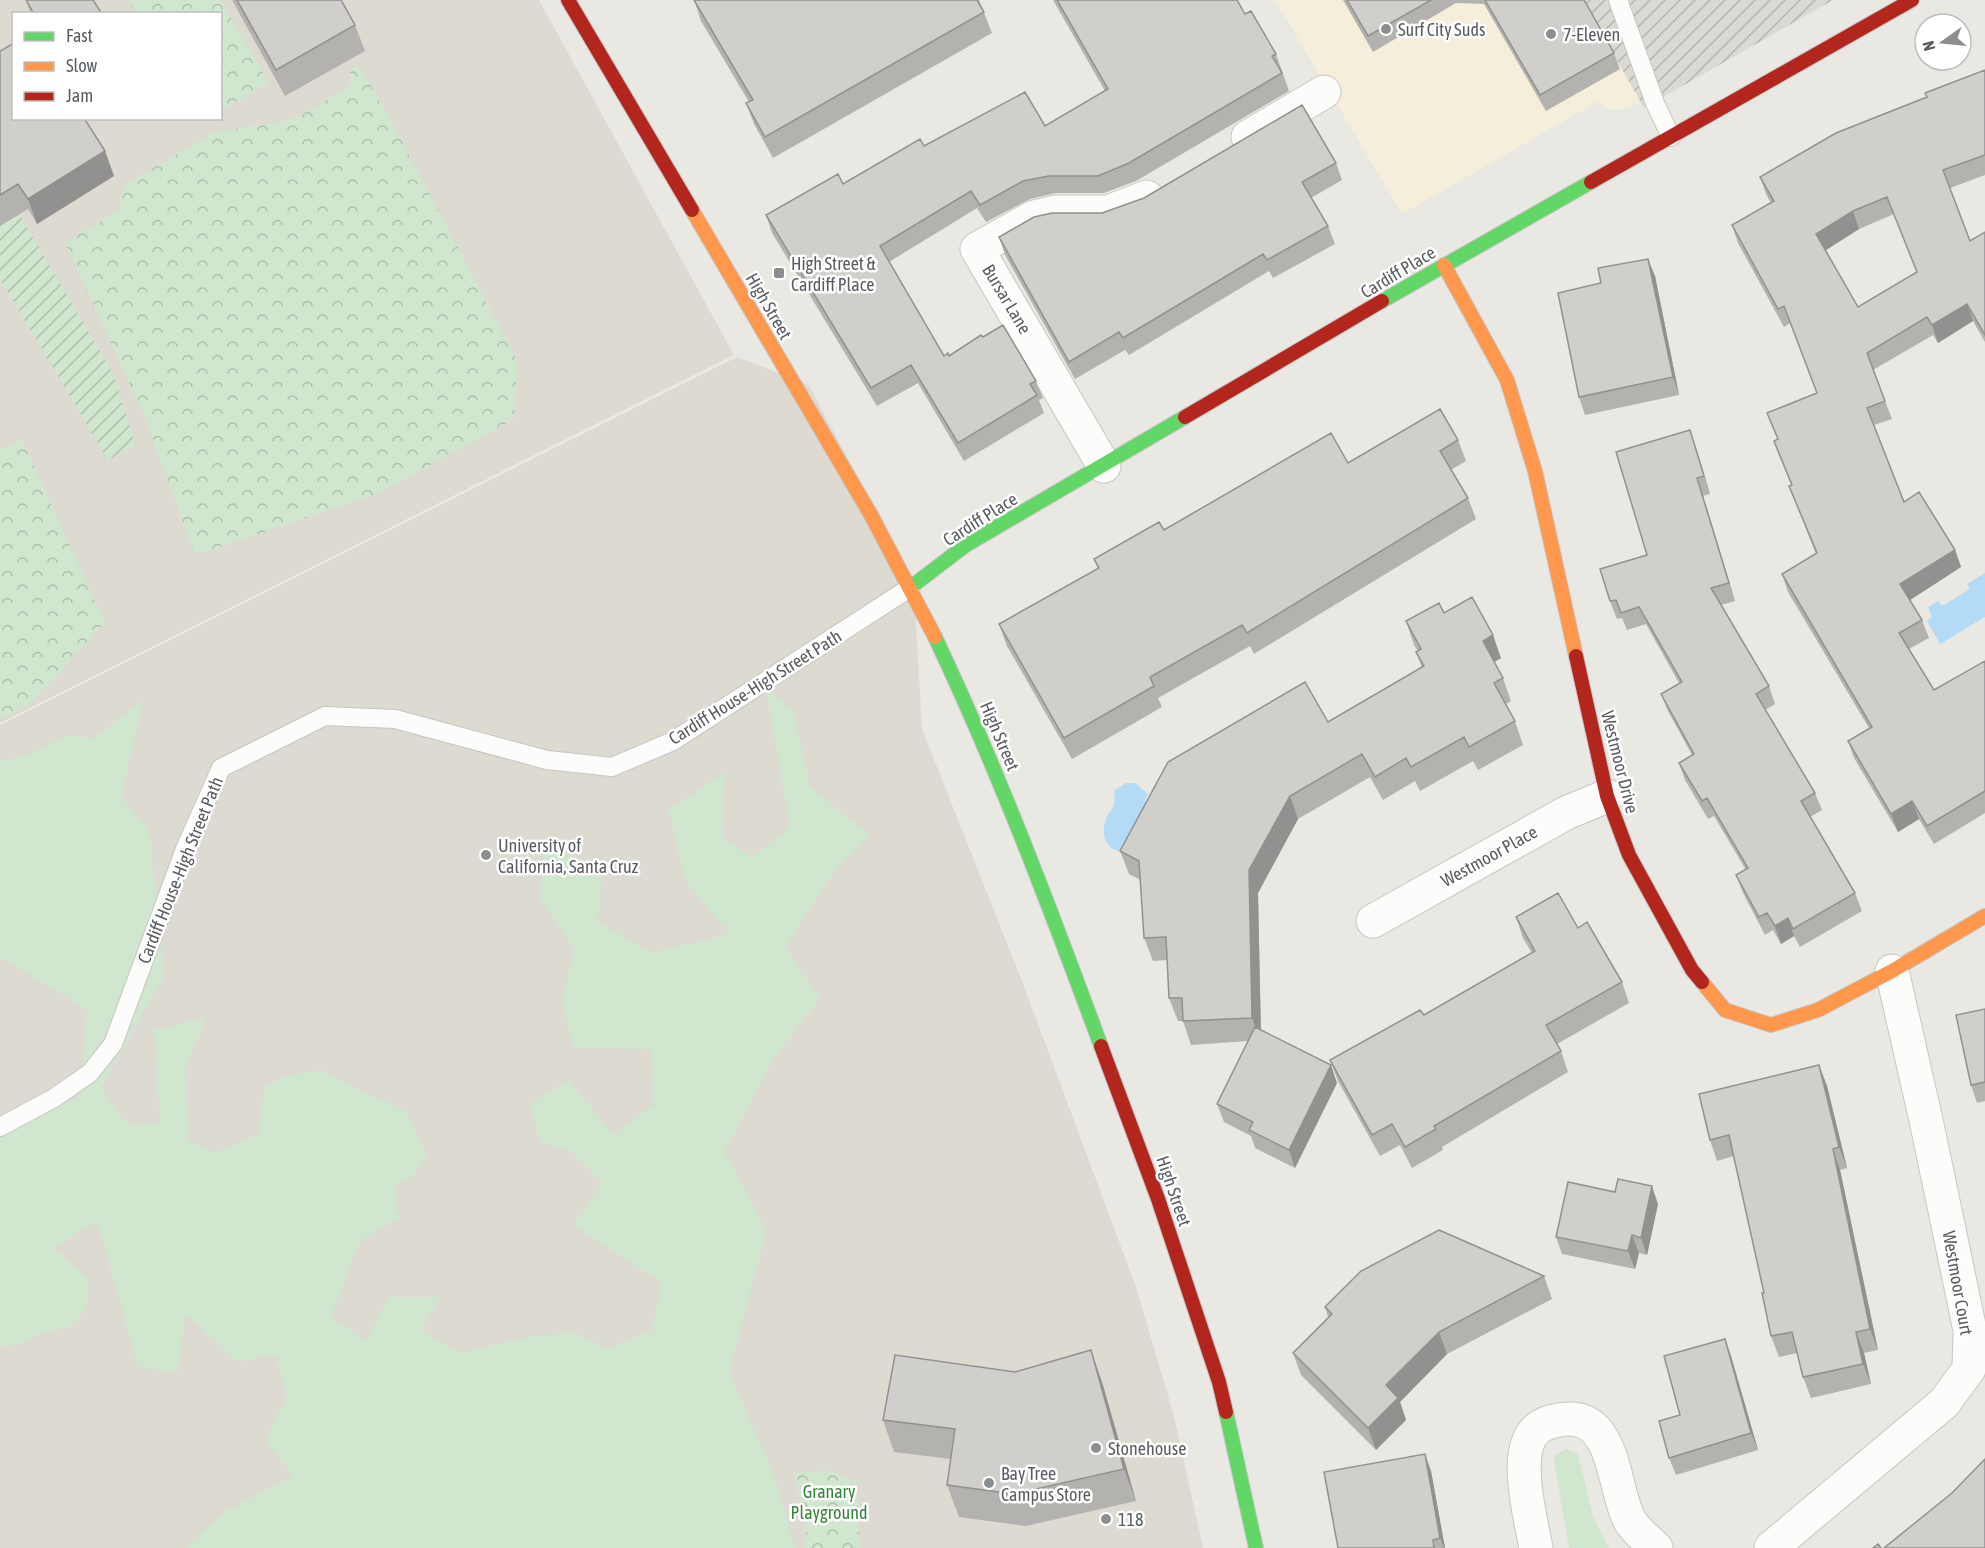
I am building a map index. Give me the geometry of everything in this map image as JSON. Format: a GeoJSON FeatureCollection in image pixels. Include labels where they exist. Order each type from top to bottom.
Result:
{"type":"FeatureCollection","features":[{"type":"Feature","properties":{"kind":"street","name":"Cardiff Place"},"geometry":{"type":"LineString","coordinates":[[911,587],[966,545],[1444,265],[1912,0]]}},
{"type":"Feature","properties":{"kind":"street","name":"High Street"},"geometry":{"type":"LineString","coordinates":[[578,4],[911,587],[973,717],[1031,856],[1158,1199],[1219,1382],[1243,1480],[1256,1548]]}},
{"type":"Feature","properties":{"kind":"street"},"geometry":{"type":"LineString","coordinates":[[1224,151],[1324,92]]}},
{"type":"Feature","properties":{"kind":"street","name":"Bursar Lane"},"geometry":{"type":"LineString","coordinates":[[1104,466],[977,249],[1034,217],[1056,212],[1108,212],[1144,198],[1174,181]]}},
{"type":"Feature","properties":{"kind":"street","name":"Westmoor Drive"},"geometry":{"type":"LineString","coordinates":[[1444,265],[1507,380],[1535,471],[1607,796],[1629,855],[1692,970],[1725,1010],[1771,1025],[1818,1010],[1892,971],[1985,916]]}},
{"type":"Feature","properties":{"kind":"street","name":"Westmoor Place"},"geometry":{"type":"LineString","coordinates":[[1372,921],[1566,813],[1607,796]]}},
{"type":"Feature","properties":{"kind":"street","name":"Westmoor Court"},"geometry":{"type":"LineString","coordinates":[[1771,1548],[1944,1403],[1969,1369],[1970,1330],[1892,971]]}},
{"type":"Feature","properties":{"kind":"street"},"geometry":{"type":"LineString","coordinates":[[1536,1548],[1524,1477],[1526,1446],[1538,1429],[1558,1419],[1577,1419],[1593,1427],[1607,1445],[1617,1487],[1630,1522],[1656,1548]]}},
{"type":"Feature","properties":{"kind":"lane"},"geometry":{"type":"LineString","coordinates":[[1617,0],[1655,102],[1671,137]]}},
{"type":"Feature","properties":{"kind":"lane","name":"Cardiff House-High Street Path"},"geometry":{"type":"LineString","coordinates":[[0,1127],[54,1098],[90,1073],[113,1044],[185,849],[221,768],[325,716],[395,719],[547,760],[612,766],[673,741],[911,587]]}},
{"type":"Feature","properties":{"kind":"shaded area"},"geometry":{"type":"Polygon","coordinates":[[[0,0],[539,0],[734,355],[0,723],[0,0]]]}},
{"type":"Feature","properties":{"kind":"shaded area"},"geometry":{"type":"Polygon","coordinates":[[[1275,0],[1583,0],[1641,102],[1627,109],[1609,109],[1597,102],[1402,214],[1275,0]]]}},
{"type":"Feature","properties":{"kind":"shaded area"},"geometry":{"type":"Polygon","coordinates":[[[1583,0],[1833,0],[1644,108],[1583,0]]]}},
{"type":"Feature","properties":{"kind":"shaded area","name":"University of California, Santa Cruz"},"geometry":{"type":"Polygon","coordinates":[[[737,357],[809,385],[914,585],[922,729],[1022,981],[1136,1287],[1174,1416],[1203,1548],[0,1548],[0,725],[737,357]]]}},
{"type":"Feature","properties":{"kind":"green space"},"geometry":{"type":"Polygon","coordinates":[[[127,0],[220,0],[269,83],[222,110],[222,12],[135,12],[127,0]]]}},
{"type":"Feature","properties":{"kind":"green space"},"geometry":{"type":"Polygon","coordinates":[[[358,65],[389,117],[518,362],[514,419],[381,492],[204,553],[194,552],[143,413],[65,243],[119,210],[124,185],[213,133],[297,118],[351,85],[350,69],[358,65]]]}},
{"type":"Feature","properties":{"kind":"green space"},"geometry":{"type":"Polygon","coordinates":[[[0,182],[113,373],[135,444],[108,460],[0,279],[0,182]]]}},
{"type":"Feature","properties":{"kind":"green space"},"geometry":{"type":"Polygon","coordinates":[[[21,439],[105,622],[31,704],[0,719],[0,450],[21,439]]]}},
{"type":"Feature","properties":{"kind":"green space"},"geometry":{"type":"Polygon","coordinates":[[[766,689],[793,710],[810,787],[870,835],[833,873],[785,947],[820,999],[774,1058],[724,1152],[767,1230],[729,1373],[775,1477],[795,1548],[186,1548],[222,1513],[294,1476],[265,1441],[287,1397],[276,1355],[238,1362],[185,1313],[178,1372],[138,1367],[97,1220],[54,1248],[88,1278],[86,1309],[72,1326],[40,1334],[17,1345],[0,1347],[0,1137],[81,1094],[87,1010],[0,957],[0,762],[26,755],[67,735],[94,738],[143,700],[121,798],[149,829],[164,977],[101,1088],[129,1126],[160,1123],[154,1030],[206,1018],[185,1069],[188,1140],[214,1153],[258,1135],[265,1086],[291,1075],[323,1070],[356,1089],[404,1109],[427,1156],[415,1173],[394,1187],[399,1218],[360,1241],[331,1317],[366,1342],[388,1297],[441,1297],[421,1331],[460,1353],[528,1337],[575,1333],[607,1348],[652,1331],[661,1282],[573,1225],[603,1183],[571,1151],[540,1142],[530,1104],[568,1080],[614,1134],[654,1105],[650,1049],[574,1048],[562,1001],[575,948],[540,899],[545,840],[602,876],[598,922],[652,953],[730,934],[684,879],[669,809],[725,772],[722,837],[752,858],[790,827],[766,689]]]}},
{"type":"Feature","properties":{"kind":"green space"},"geometry":{"type":"Polygon","coordinates":[[[1568,1449],[1578,1454],[1593,1516],[1609,1548],[1569,1548],[1554,1461],[1556,1454],[1568,1449]]]}},
{"type":"Feature","properties":{"kind":"green space","name":"Granary Playground"},"geometry":{"type":"Polygon","coordinates":[[[829,1470],[857,1482],[859,1548],[805,1548],[807,1530],[794,1473],[829,1470]]]}},
{"type":"Feature","properties":{"kind":"water"},"geometry":{"type":"Polygon","coordinates":[[[1985,573],[1985,617],[1940,644],[1927,621],[1932,617],[1928,607],[1938,601],[1942,606],[1970,589],[1967,584],[1985,573]]]}},
{"type":"Feature","properties":{"kind":"water"},"geometry":{"type":"Polygon","coordinates":[[[1126,783],[1135,783],[1148,794],[1145,801],[1147,806],[1126,851],[1120,851],[1107,844],[1104,828],[1114,805],[1115,790],[1126,783]]]}},
{"type":"Feature","properties":{"kind":"building"},"geometry":{"type":"Polygon","coordinates":[[[26,0],[93,0],[101,12],[33,12],[26,0]]]}},
{"type":"Feature","properties":{"kind":"building"},"geometry":{"type":"Polygon","coordinates":[[[237,0],[341,0],[355,25],[276,70],[237,0]]]}},
{"type":"Feature","properties":{"kind":"building"},"geometry":{"type":"Polygon","coordinates":[[[694,0],[977,0],[984,12],[765,137],[746,103],[753,100],[694,0]]]}},
{"type":"Feature","properties":{"kind":"building"},"geometry":{"type":"Polygon","coordinates":[[[1057,0],[1237,0],[1245,14],[1251,11],[1276,54],[1272,56],[1282,73],[1129,163],[1098,176],[1049,176],[1023,181],[980,205],[971,191],[880,246],[944,356],[948,353],[949,356],[981,335],[983,337],[1003,325],[1036,381],[1030,384],[1037,395],[958,443],[911,365],[871,388],[766,215],[838,174],[843,184],[920,139],[924,146],[1025,92],[1045,126],[1108,89],[1057,0]]]}},
{"type":"Feature","properties":{"kind":"building"},"geometry":{"type":"Polygon","coordinates":[[[1347,0],[1431,0],[1368,36],[1347,0]]]}},
{"type":"Feature","properties":{"kind":"building","name":"7-Eleven"},"geometry":{"type":"Polygon","coordinates":[[[1485,0],[1584,0],[1614,53],[1540,95],[1485,0]]]}},
{"type":"Feature","properties":{"kind":"building"},"geometry":{"type":"Polygon","coordinates":[[[12,44],[12,120],[85,120],[105,151],[28,199],[18,184],[0,195],[0,51],[12,44]]]}},
{"type":"Feature","properties":{"kind":"building"},"geometry":{"type":"Polygon","coordinates":[[[1985,70],[1985,155],[1943,170],[1970,241],[1985,232],[1985,335],[1967,304],[1932,325],[1927,317],[1867,353],[1885,401],[1867,408],[1904,502],[1919,492],[1955,550],[1900,584],[1922,620],[1899,633],[1934,690],[1985,661],[1985,791],[1927,826],[1912,801],[1891,814],[1848,741],[1872,727],[1782,574],[1817,553],[1789,486],[1792,485],[1774,441],[1778,439],[1767,413],[1817,393],[1784,306],[1778,309],[1732,225],[1774,201],[1760,177],[1836,133],[1927,97],[1925,93],[1985,70]],[[1887,197],[1853,211],[1816,234],[1858,307],[1917,272],[1887,197]]]}},
{"type":"Feature","properties":{"kind":"building"},"geometry":{"type":"Polygon","coordinates":[[[1302,105],[1336,163],[1302,182],[1328,226],[1267,260],[1263,254],[1123,338],[1119,332],[1069,362],[999,237],[1034,217],[1052,213],[1102,213],[1144,198],[1302,105]]]}},
{"type":"Feature","properties":{"kind":"building"},"geometry":{"type":"Polygon","coordinates":[[[1648,259],[1673,377],[1579,397],[1558,293],[1601,283],[1598,268],[1648,259]]]}},
{"type":"Feature","properties":{"kind":"building"},"geometry":{"type":"Polygon","coordinates":[[[1440,409],[1458,440],[1440,451],[1468,498],[1247,633],[1242,625],[1150,677],[1154,686],[1064,738],[999,624],[1099,568],[1094,559],[1159,522],[1164,530],[1331,433],[1348,463],[1440,409]]]}},
{"type":"Feature","properties":{"kind":"building"},"geometry":{"type":"Polygon","coordinates":[[[1690,430],[1704,476],[1697,478],[1729,583],[1711,588],[1769,686],[1756,694],[1815,793],[1801,801],[1855,893],[1793,929],[1788,918],[1775,926],[1767,913],[1759,917],[1736,875],[1748,868],[1707,798],[1702,801],[1679,763],[1694,754],[1661,694],[1682,682],[1639,607],[1621,613],[1616,600],[1610,601],[1600,569],[1647,555],[1616,452],[1690,430]]]}},
{"type":"Feature","properties":{"kind":"building"},"geometry":{"type":"Polygon","coordinates":[[[1472,597],[1493,635],[1483,641],[1503,678],[1494,683],[1515,721],[1469,747],[1464,737],[1411,767],[1406,758],[1375,777],[1362,754],[1290,796],[1249,870],[1252,1018],[1183,1021],[1182,998],[1169,998],[1166,937],[1144,938],[1139,861],[1120,851],[1168,762],[1305,682],[1328,722],[1424,666],[1416,652],[1421,649],[1406,621],[1439,603],[1444,613],[1472,597]]]}},
{"type":"Feature","properties":{"kind":"building"},"geometry":{"type":"Polygon","coordinates":[[[1558,893],[1578,928],[1587,922],[1622,982],[1546,1025],[1561,1051],[1434,1126],[1436,1129],[1405,1147],[1392,1124],[1372,1135],[1330,1060],[1420,1010],[1424,1015],[1535,951],[1516,917],[1558,893]]]}},
{"type":"Feature","properties":{"kind":"building"},"geometry":{"type":"Polygon","coordinates":[[[1985,1009],[1985,1082],[1971,1085],[1956,1015],[1985,1009]]]}},
{"type":"Feature","properties":{"kind":"building"},"geometry":{"type":"Polygon","coordinates":[[[1255,1027],[1331,1065],[1289,1150],[1249,1130],[1253,1122],[1217,1104],[1255,1027]]]}},
{"type":"Feature","properties":{"kind":"building"},"geometry":{"type":"Polygon","coordinates":[[[1819,1065],[1839,1147],[1833,1149],[1870,1329],[1856,1332],[1863,1364],[1803,1377],[1792,1332],[1771,1336],[1762,1293],[1764,1293],[1729,1135],[1710,1140],[1699,1094],[1819,1065]]]}},
{"type":"Feature","properties":{"kind":"building"},"geometry":{"type":"Polygon","coordinates":[[[1618,1179],[1652,1186],[1641,1238],[1632,1235],[1628,1251],[1556,1237],[1568,1182],[1615,1192],[1618,1179]]]}},
{"type":"Feature","properties":{"kind":"building"},"geometry":{"type":"Polygon","coordinates":[[[1439,1230],[1544,1276],[1439,1332],[1386,1385],[1398,1398],[1368,1428],[1293,1353],[1332,1314],[1325,1307],[1361,1271],[1439,1230]]]}},
{"type":"Feature","properties":{"kind":"building"},"geometry":{"type":"Polygon","coordinates":[[[1725,1339],[1751,1433],[1669,1458],[1659,1421],[1680,1415],[1664,1356],[1725,1339]]]}},
{"type":"Feature","properties":{"kind":"building"},"geometry":{"type":"Polygon","coordinates":[[[1091,1350],[1124,1469],[1014,1494],[947,1485],[955,1429],[883,1420],[895,1355],[1015,1372],[1091,1350]]]}},
{"type":"Feature","properties":{"kind":"building"},"geometry":{"type":"Polygon","coordinates":[[[1425,1454],[1440,1538],[1433,1540],[1434,1548],[1338,1548],[1324,1472],[1425,1454]]]}},
{"type":"Feature","properties":{"kind":"building"},"geometry":{"type":"Polygon","coordinates":[[[1985,1459],[1985,1548],[1884,1548],[1952,1493],[1985,1459]]]}},
{"type":"Feature","properties":{"kind":"traffic: fast"},"geometry":{"type":"LineString","coordinates":[[1382,301],[1591,182]]}},
{"type":"Feature","properties":{"kind":"traffic: fast"},"geometry":{"type":"LineString","coordinates":[[911,587],[966,545],[1185,417]]}},
{"type":"Feature","properties":{"kind":"traffic: fast"},"geometry":{"type":"LineString","coordinates":[[935,637],[1002,788],[1101,1046]]}},
{"type":"Feature","properties":{"kind":"traffic: fast"},"geometry":{"type":"LineString","coordinates":[[1226,1412],[1256,1548]]}},
{"type":"Feature","properties":{"kind":"traffic: slow"},"geometry":{"type":"LineString","coordinates":[[692,210],[871,515],[935,637]]}},
{"type":"Feature","properties":{"kind":"traffic: slow"},"geometry":{"type":"LineString","coordinates":[[1444,265],[1507,380],[1535,471],[1576,656]]}},
{"type":"Feature","properties":{"kind":"traffic: slow"},"geometry":{"type":"LineString","coordinates":[[1702,982],[1725,1010],[1771,1025],[1818,1010],[1892,971],[1985,916]]}},
{"type":"Feature","properties":{"kind":"traffic: jam"},"geometry":{"type":"LineString","coordinates":[[568,0],[692,210]]}},
{"type":"Feature","properties":{"kind":"traffic: jam"},"geometry":{"type":"LineString","coordinates":[[1591,182],[1912,0]]}},
{"type":"Feature","properties":{"kind":"traffic: jam"},"geometry":{"type":"LineString","coordinates":[[1185,417],[1382,301]]}},
{"type":"Feature","properties":{"kind":"traffic: jam"},"geometry":{"type":"LineString","coordinates":[[1576,656],[1607,796],[1629,855],[1692,970],[1702,982]]}},
{"type":"Feature","properties":{"kind":"traffic: jam"},"geometry":{"type":"LineString","coordinates":[[1101,1046],[1158,1199],[1219,1382],[1226,1412]]}},
{"type":"Feature","properties":{"kind":"place","name":"Surf City Suds"},"geometry":{"type":"Point","coordinates":[1386,29]}},
{"type":"Feature","properties":{"kind":"place","name":"7-Eleven"},"geometry":{"type":"Point","coordinates":[1551,34]}},
{"type":"Feature","properties":{"kind":"place","name":"High Street & Cardiff Place"},"geometry":{"type":"Point","coordinates":[779,273]}},
{"type":"Feature","properties":{"kind":"place","name":"University of California, Santa Cruz"},"geometry":{"type":"Point","coordinates":[486,855]}},
{"type":"Feature","properties":{"kind":"place","name":"Stonehouse"},"geometry":{"type":"Point","coordinates":[1096,1448]}},
{"type":"Feature","properties":{"kind":"place","name":"Bay Tree Campus Store"},"geometry":{"type":"Point","coordinates":[989,1483]}},
{"type":"Feature","properties":{"kind":"place","name":"118"},"geometry":{"type":"Point","coordinates":[1106,1519]}}]}
